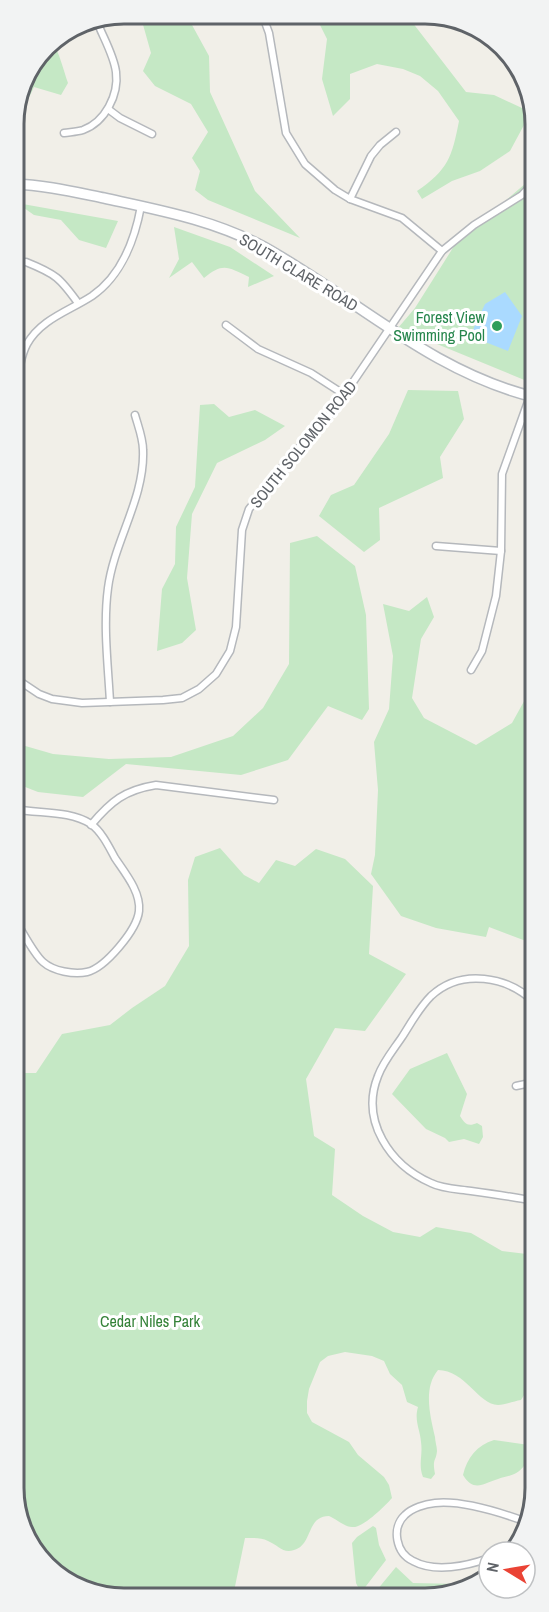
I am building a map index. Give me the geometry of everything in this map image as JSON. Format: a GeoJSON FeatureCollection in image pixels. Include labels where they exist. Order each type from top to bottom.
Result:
{"type":"FeatureCollection","features":[{"type":"Feature","properties":{"kind":"street"},"geometry":{"type":"LineString","coordinates":[[266,24],[286,133],[304,164],[335,190],[350,199],[402,218],[442,251]]}},
{"type":"Feature","properties":{"kind":"street"},"geometry":{"type":"LineString","coordinates":[[64,133],[83,130],[93,125],[108,109],[113,98],[117,73],[99,27]]}},
{"type":"Feature","properties":{"kind":"street"},"geometry":{"type":"LineString","coordinates":[[108,109],[128,123],[152,134]]}},
{"type":"Feature","properties":{"kind":"street"},"geometry":{"type":"LineString","coordinates":[[350,199],[371,156],[380,144],[396,132]]}},
{"type":"Feature","properties":{"kind":"street","name":"SOUTH CLARE ROAD"},"geometry":{"type":"LineString","coordinates":[[24,185],[56,188],[192,218],[245,238],[275,254],[390,329],[455,368],[494,385],[525,395]]}},
{"type":"Feature","properties":{"kind":"street","name":"SOUTH SOLOMON ROAD"},"geometry":{"type":"LineString","coordinates":[[24,686],[52,699],[82,704],[163,700],[182,698],[199,689],[216,674],[230,651],[236,627],[242,530],[249,509],[291,456],[332,413],[442,251],[474,225],[517,199],[525,191]]}},
{"type":"Feature","properties":{"kind":"street"},"geometry":{"type":"LineString","coordinates":[[24,354],[28,343],[38,330],[51,319],[104,286],[114,276],[125,258],[141,206]]}},
{"type":"Feature","properties":{"kind":"street"},"geometry":{"type":"LineString","coordinates":[[26,262],[60,278],[78,303]]}},
{"type":"Feature","properties":{"kind":"street"},"geometry":{"type":"LineString","coordinates":[[226,325],[258,349],[311,373],[345,395]]}},
{"type":"Feature","properties":{"kind":"street"},"geometry":{"type":"LineString","coordinates":[[110,702],[106,608],[108,587],[112,568],[140,484],[143,466],[142,441],[135,415]]}},
{"type":"Feature","properties":{"kind":"street"},"geometry":{"type":"LineString","coordinates":[[471,670],[482,651],[496,596],[501,551],[502,474],[525,415]]}},
{"type":"Feature","properties":{"kind":"street"},"geometry":{"type":"LineString","coordinates":[[436,546],[501,551]]}},
{"type":"Feature","properties":{"kind":"street"},"geometry":{"type":"LineString","coordinates":[[91,825],[109,804],[121,796],[138,788],[156,785],[274,800]]}},
{"type":"Feature","properties":{"kind":"street"},"geometry":{"type":"LineString","coordinates":[[24,810],[57,813],[91,825],[104,839],[139,899],[139,912],[134,926],[122,945],[87,972],[69,972],[43,962],[24,934]]}},
{"type":"Feature","properties":{"kind":"street"},"geometry":{"type":"LineString","coordinates":[[525,995],[515,987],[488,979],[464,980],[442,988],[421,1008],[384,1064],[374,1086],[372,1107],[377,1132],[389,1151],[421,1178],[449,1188],[525,1199]]}},
{"type":"Feature","properties":{"kind":"street"},"geometry":{"type":"LineString","coordinates":[[516,1086],[525,1084]]}},
{"type":"Feature","properties":{"kind":"street"},"geometry":{"type":"LineString","coordinates":[[477,1562],[450,1567],[417,1563],[403,1554],[398,1545],[397,1534],[400,1521],[406,1513],[420,1506],[435,1503],[465,1506],[519,1519]]}},
{"type":"Feature","properties":{"kind":"green space"},"geometry":{"type":"Polygon","coordinates":[[[143,24],[191,24],[209,56],[210,92],[255,191],[300,238],[208,200],[195,190],[200,171],[192,158],[208,132],[191,104],[155,86],[143,71],[151,53],[143,24]]]}},
{"type":"Feature","properties":{"kind":"green space"},"geometry":{"type":"Polygon","coordinates":[[[320,24],[414,24],[466,92],[494,95],[523,108],[525,124],[510,151],[480,171],[452,181],[422,199],[417,191],[436,176],[447,162],[459,121],[438,91],[420,76],[403,69],[377,64],[350,74],[350,99],[333,116],[322,79],[327,39],[320,24]]]}},
{"type":"Feature","properties":{"kind":"green space"},"geometry":{"type":"Polygon","coordinates":[[[56,51],[68,83],[61,95],[34,87],[26,104],[34,80],[56,51]]]}},
{"type":"Feature","properties":{"kind":"green space"},"geometry":{"type":"Polygon","coordinates":[[[525,184],[525,380],[398,328],[415,308],[456,243],[525,184]]]}},
{"type":"Feature","properties":{"kind":"green space"},"geometry":{"type":"Polygon","coordinates":[[[24,204],[118,221],[106,248],[79,240],[61,220],[34,215],[24,208],[24,204]]]}},
{"type":"Feature","properties":{"kind":"green space"},"geometry":{"type":"Polygon","coordinates":[[[174,227],[230,247],[274,276],[248,287],[249,277],[226,268],[216,270],[204,278],[192,262],[169,278],[179,259],[174,227]]]}},
{"type":"Feature","properties":{"kind":"green space"},"geometry":{"type":"Polygon","coordinates":[[[408,390],[458,391],[464,419],[440,457],[443,478],[379,508],[380,540],[364,552],[319,516],[331,495],[354,485],[389,434],[408,390]]]}},
{"type":"Feature","properties":{"kind":"green space"},"geometry":{"type":"Polygon","coordinates":[[[214,404],[229,417],[255,410],[285,426],[265,440],[217,463],[192,514],[187,578],[196,630],[182,643],[157,651],[162,589],[175,564],[176,527],[195,487],[200,405],[214,404]]]}},
{"type":"Feature","properties":{"kind":"green space"},"geometry":{"type":"Polygon","coordinates":[[[317,536],[355,566],[366,615],[369,709],[362,720],[328,706],[288,760],[241,775],[126,764],[83,797],[38,792],[24,787],[24,746],[53,754],[109,759],[171,757],[233,736],[263,708],[289,664],[290,543],[317,536]]]}},
{"type":"Feature","properties":{"kind":"green space"},"geometry":{"type":"Polygon","coordinates":[[[427,597],[434,617],[421,639],[412,698],[424,718],[476,745],[512,723],[525,699],[525,941],[489,927],[486,937],[436,928],[401,916],[371,874],[375,855],[378,790],[374,742],[389,709],[393,656],[383,604],[409,611],[427,597]]]}},
{"type":"Feature","properties":{"kind":"green space","name":"Cedar Niles Park"},"geometry":{"type":"Polygon","coordinates":[[[220,848],[244,875],[259,883],[276,860],[295,866],[316,849],[345,859],[373,886],[369,954],[406,974],[365,1031],[335,1028],[306,1079],[314,1136],[335,1149],[332,1195],[363,1216],[393,1232],[420,1237],[436,1227],[471,1233],[502,1251],[525,1254],[525,1394],[521,1400],[498,1405],[484,1400],[456,1375],[438,1370],[433,1377],[429,1393],[437,1451],[434,1463],[435,1474],[431,1479],[423,1477],[422,1473],[418,1407],[407,1402],[402,1385],[390,1374],[384,1361],[372,1356],[345,1352],[328,1356],[320,1362],[309,1389],[307,1413],[312,1422],[349,1442],[358,1455],[384,1477],[389,1485],[392,1498],[389,1502],[356,1527],[346,1526],[329,1516],[322,1517],[313,1525],[304,1543],[290,1551],[263,1539],[245,1538],[235,1588],[105,1586],[80,1578],[53,1559],[37,1538],[26,1507],[24,1488],[24,1073],[36,1073],[62,1034],[110,1025],[165,986],[189,946],[188,880],[195,857],[220,848]]]}},
{"type":"Feature","properties":{"kind":"green space"},"geometry":{"type":"Polygon","coordinates":[[[447,1053],[467,1094],[460,1116],[467,1124],[477,1123],[482,1126],[483,1137],[479,1144],[464,1139],[449,1142],[426,1129],[392,1094],[410,1069],[447,1053]]]}},
{"type":"Feature","properties":{"kind":"green space"},"geometry":{"type":"Polygon","coordinates":[[[494,1440],[525,1444],[525,1466],[515,1473],[484,1484],[471,1484],[463,1475],[467,1463],[478,1449],[494,1440]]]}},
{"type":"Feature","properties":{"kind":"green space"},"geometry":{"type":"Polygon","coordinates":[[[373,1526],[376,1528],[379,1545],[386,1560],[365,1588],[358,1588],[356,1583],[352,1543],[373,1526]]]}},
{"type":"Feature","properties":{"kind":"green space"},"geometry":{"type":"Polygon","coordinates":[[[396,1567],[413,1583],[453,1584],[425,1588],[379,1588],[396,1567]]]}},
{"type":"Feature","properties":{"kind":"water","name":"Forest View Swimming Pool"},"geometry":{"type":"Polygon","coordinates":[[[505,292],[522,316],[508,351],[470,336],[485,304],[505,292]]]}},
{"type":"Feature","properties":{"kind":"place","name":"Forest View Swimming Pool"},"geometry":{"type":"Point","coordinates":[497,326]}}]}
